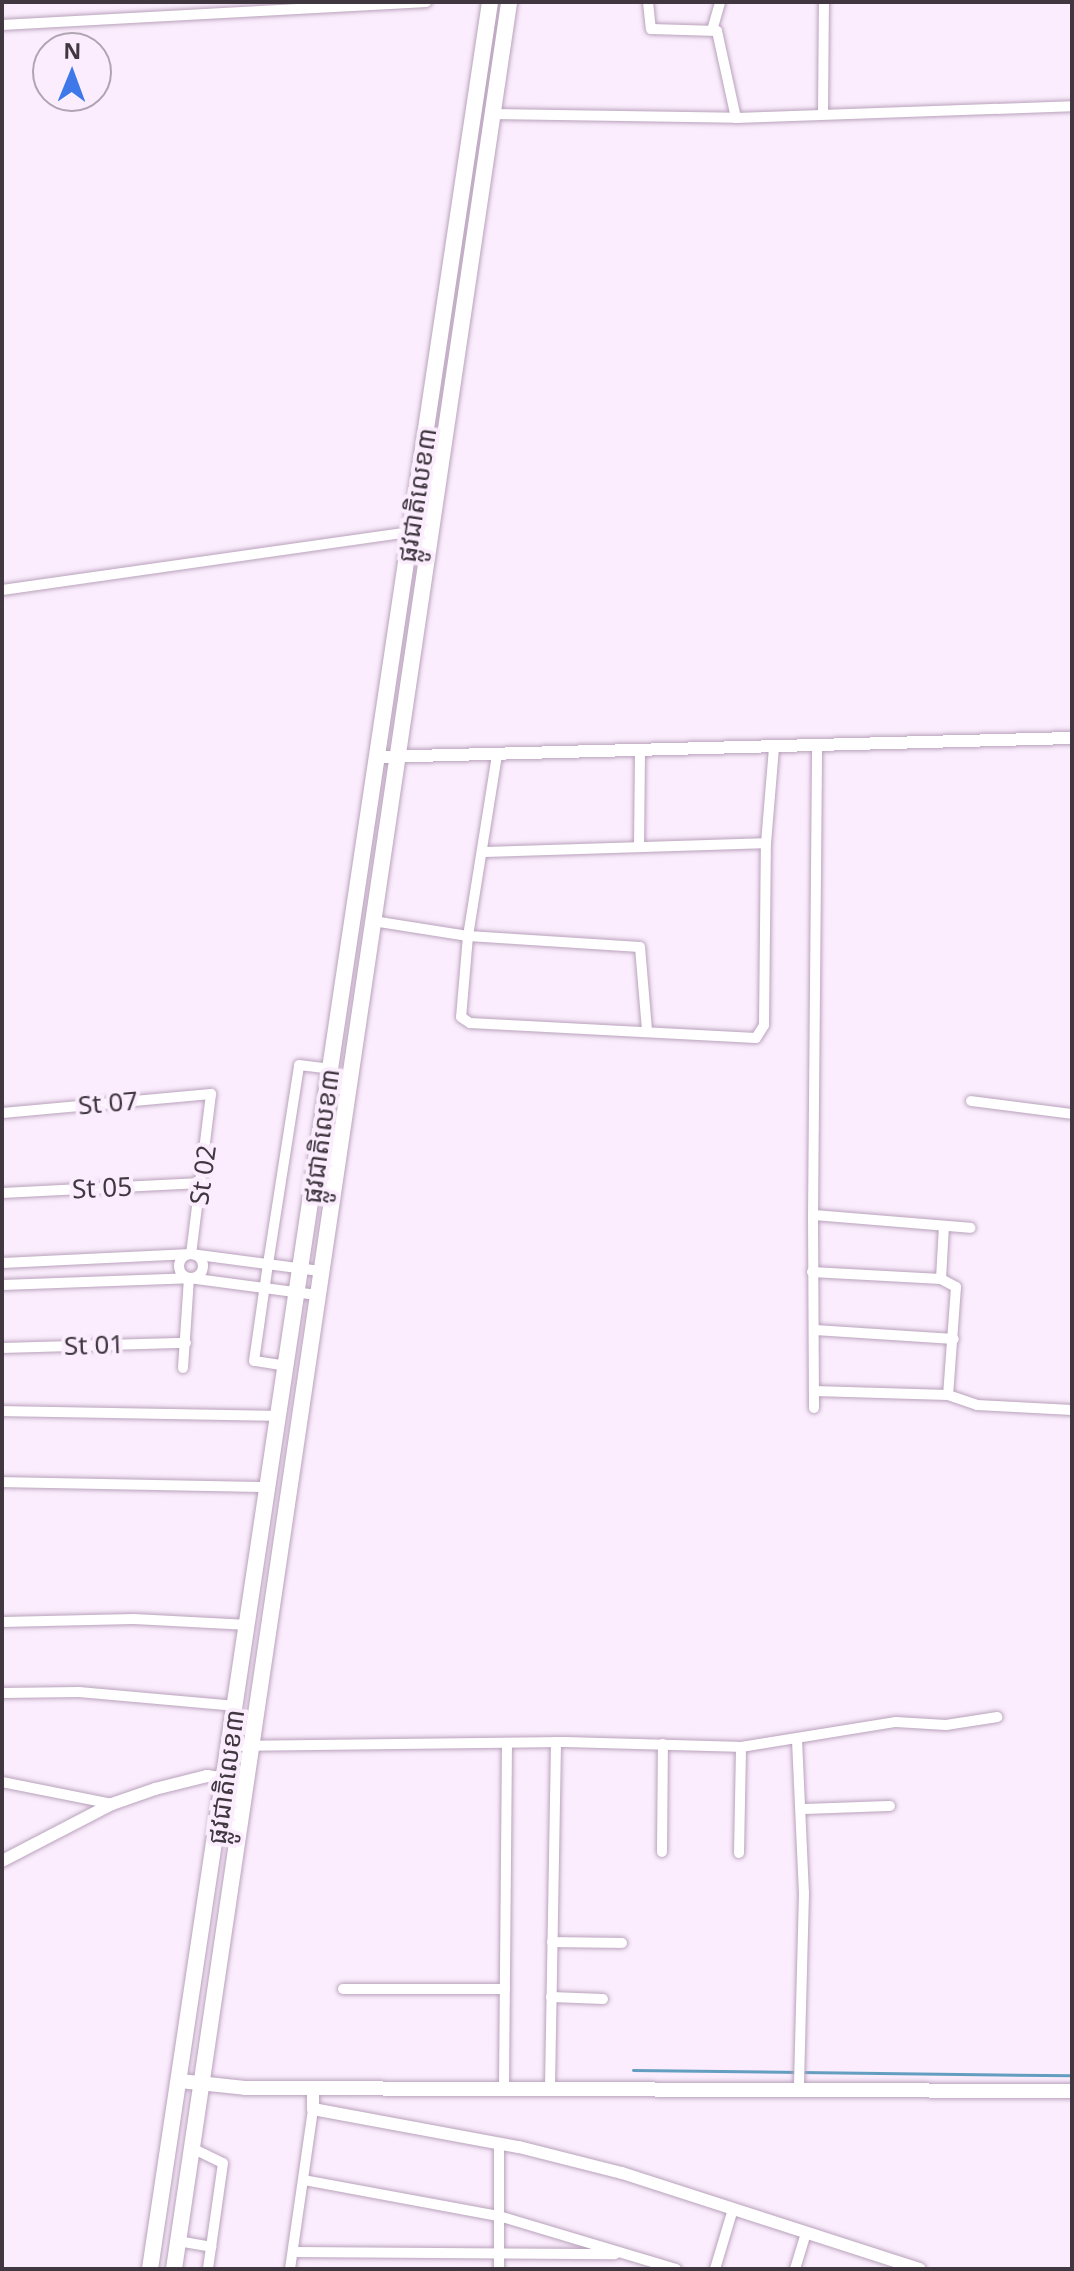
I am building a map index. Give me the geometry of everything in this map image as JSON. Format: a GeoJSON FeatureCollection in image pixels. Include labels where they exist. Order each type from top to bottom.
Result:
{"type":"FeatureCollection","features":[{"type":"Feature","properties":{"kind":"highway","name":"ផ្លូវជាតិលេខ៣"},"geometry":{"type":"LineString","coordinates":[[150,2269],[226,1779],[490,2]]}},
{"type":"Feature","properties":{"kind":"highway","name":"ផ្លូវជាតិលេខ៣"},"geometry":{"type":"LineString","coordinates":[[174,2269],[509,2]]}},
{"type":"Feature","properties":{"kind":"main road"},"geometry":{"type":"LineString","coordinates":[[180,2081],[202,2085],[313,2089],[550,2087],[799,2077],[1072,2091]]}},
{"type":"Feature","properties":{"kind":"street"},"geometry":{"type":"LineString","coordinates":[[2,25],[426,2]]}},
{"type":"Feature","properties":{"kind":"street"},"geometry":{"type":"LineString","coordinates":[[648,2],[651,29],[713,27]]}},
{"type":"Feature","properties":{"kind":"street"},"geometry":{"type":"LineString","coordinates":[[720,2],[713,27],[736,118]]}},
{"type":"Feature","properties":{"kind":"street"},"geometry":{"type":"LineString","coordinates":[[823,112],[824,2]]}},
{"type":"Feature","properties":{"kind":"street"},"geometry":{"type":"LineString","coordinates":[[492,114],[736,118],[823,112],[1072,106]]}},
{"type":"Feature","properties":{"kind":"street"},"geometry":{"type":"LineString","coordinates":[[2,590],[411,532]]}},
{"type":"Feature","properties":{"kind":"street"},"geometry":{"type":"LineString","coordinates":[[378,757],[397,760],[1072,738]]}},
{"type":"Feature","properties":{"kind":"street"},"geometry":{"type":"LineString","coordinates":[[814,1408],[812,1272],[817,747]]}},
{"type":"Feature","properties":{"kind":"street"},"geometry":{"type":"LineString","coordinates":[[497,755],[468,936],[460,1009],[470,1023],[756,1038],[762,1033],[766,843],[774,748]]}},
{"type":"Feature","properties":{"kind":"street"},"geometry":{"type":"LineString","coordinates":[[639,847],[640,753]]}},
{"type":"Feature","properties":{"kind":"street"},"geometry":{"type":"LineString","coordinates":[[482,852],[766,843]]}},
{"type":"Feature","properties":{"kind":"street"},"geometry":{"type":"LineString","coordinates":[[373,921],[468,936],[640,947],[647,1030]]}},
{"type":"Feature","properties":{"kind":"street"},"geometry":{"type":"LineString","coordinates":[[287,1366],[254,1361],[264,1288],[299,1065],[331,1069]]}},
{"type":"Feature","properties":{"kind":"street","name":"St 07"},"geometry":{"type":"LineString","coordinates":[[2,1113],[213,1096]]}},
{"type":"Feature","properties":{"kind":"street","name":"St 02"},"geometry":{"type":"LineString","coordinates":[[191,1254],[213,1096]]}},
{"type":"Feature","properties":{"kind":"street"},"geometry":{"type":"LineString","coordinates":[[971,1101],[1072,1114]]}},
{"type":"Feature","properties":{"kind":"street","name":"St 05"},"geometry":{"type":"LineString","coordinates":[[2,1193],[201,1183]]}},
{"type":"Feature","properties":{"kind":"street"},"geometry":{"type":"LineString","coordinates":[[813,1215],[970,1228]]}},
{"type":"Feature","properties":{"kind":"street"},"geometry":{"type":"LineString","coordinates":[[941,1279],[944,1226]]}},
{"type":"Feature","properties":{"kind":"street"},"geometry":{"type":"LineString","coordinates":[[2,1263],[191,1254],[320,1271]]}},
{"type":"Feature","properties":{"kind":"street"},"geometry":{"type":"LineString","coordinates":[[183,1368],[189,1278],[203,1267],[191,1254]]}},
{"type":"Feature","properties":{"kind":"street"},"geometry":{"type":"LineString","coordinates":[[189,1278],[182,1275],[179,1263],[191,1254]]}},
{"type":"Feature","properties":{"kind":"street"},"geometry":{"type":"LineString","coordinates":[[812,1272],[941,1279],[956,1287],[948,1395]]}},
{"type":"Feature","properties":{"kind":"street"},"geometry":{"type":"LineString","coordinates":[[2,1285],[189,1278],[317,1295]]}},
{"type":"Feature","properties":{"kind":"street"},"geometry":{"type":"LineString","coordinates":[[815,1330],[954,1339]]}},
{"type":"Feature","properties":{"kind":"street","name":"St 01"},"geometry":{"type":"LineString","coordinates":[[2,1348],[186,1343]]}},
{"type":"Feature","properties":{"kind":"street"},"geometry":{"type":"LineString","coordinates":[[814,1391],[948,1395],[977,1405],[1072,1410]]}},
{"type":"Feature","properties":{"kind":"street"},"geometry":{"type":"LineString","coordinates":[[2,1411],[279,1416]]}},
{"type":"Feature","properties":{"kind":"street"},"geometry":{"type":"LineString","coordinates":[[2,1482],[269,1487]]}},
{"type":"Feature","properties":{"kind":"street"},"geometry":{"type":"LineString","coordinates":[[2,1622],[134,1619],[249,1625]]}},
{"type":"Feature","properties":{"kind":"street"},"geometry":{"type":"LineString","coordinates":[[2,1693],[79,1692],[236,1706]]}},
{"type":"Feature","properties":{"kind":"street"},"geometry":{"type":"LineString","coordinates":[[230,1746],[250,1749],[556,1742],[741,1747],[896,1722],[946,1725],[997,1717]]}},
{"type":"Feature","properties":{"kind":"street"},"geometry":{"type":"LineString","coordinates":[[797,1740],[803,1809],[799,2077]]}},
{"type":"Feature","properties":{"kind":"street"},"geometry":{"type":"LineString","coordinates":[[550,2087],[556,1742]]}},
{"type":"Feature","properties":{"kind":"street"},"geometry":{"type":"LineString","coordinates":[[504,2087],[507,1744]]}},
{"type":"Feature","properties":{"kind":"street"},"geometry":{"type":"LineString","coordinates":[[662,1852],[663,1744]]}},
{"type":"Feature","properties":{"kind":"street"},"geometry":{"type":"LineString","coordinates":[[739,1853],[741,1747]]}},
{"type":"Feature","properties":{"kind":"street"},"geometry":{"type":"LineString","coordinates":[[2,1861],[112,1804],[207,1776],[245,1782]]}},
{"type":"Feature","properties":{"kind":"street"},"geometry":{"type":"LineString","coordinates":[[2,1782],[112,1804]]}},
{"type":"Feature","properties":{"kind":"street"},"geometry":{"type":"LineString","coordinates":[[803,1809],[890,1806]]}},
{"type":"Feature","properties":{"kind":"street"},"geometry":{"type":"LineString","coordinates":[[552,1942],[622,1943]]}},
{"type":"Feature","properties":{"kind":"street"},"geometry":{"type":"LineString","coordinates":[[343,1989],[505,1989]]}},
{"type":"Feature","properties":{"kind":"street"},"geometry":{"type":"LineString","coordinates":[[551,1997],[603,1999]]}},
{"type":"Feature","properties":{"kind":"street"},"geometry":{"type":"LineString","coordinates":[[290,2269],[304,2180],[313,2089]]}},
{"type":"Feature","properties":{"kind":"street"},"geometry":{"type":"LineString","coordinates":[[313,2109],[499,2143],[622,2173],[920,2269]]}},
{"type":"Feature","properties":{"kind":"street"},"geometry":{"type":"LineString","coordinates":[[499,2143],[499,2269]]}},
{"type":"Feature","properties":{"kind":"street"},"geometry":{"type":"LineString","coordinates":[[192,2148],[223,2163],[208,2269]]}},
{"type":"Feature","properties":{"kind":"street"},"geometry":{"type":"LineString","coordinates":[[304,2180],[499,2216],[676,2269]]}},
{"type":"Feature","properties":{"kind":"street"},"geometry":{"type":"LineString","coordinates":[[715,2269],[733,2209]]}},
{"type":"Feature","properties":{"kind":"street"},"geometry":{"type":"LineString","coordinates":[[795,2269],[806,2233]]}},
{"type":"Feature","properties":{"kind":"street"},"geometry":{"type":"LineString","coordinates":[[178,2241],[211,2247]]}},
{"type":"Feature","properties":{"kind":"street"},"geometry":{"type":"LineString","coordinates":[[293,2252],[628,2255]]}},
{"type":"Feature","properties":{"kind":"waterway"},"geometry":{"type":"LineString","coordinates":[[633,2070],[1072,2075]]}}]}
